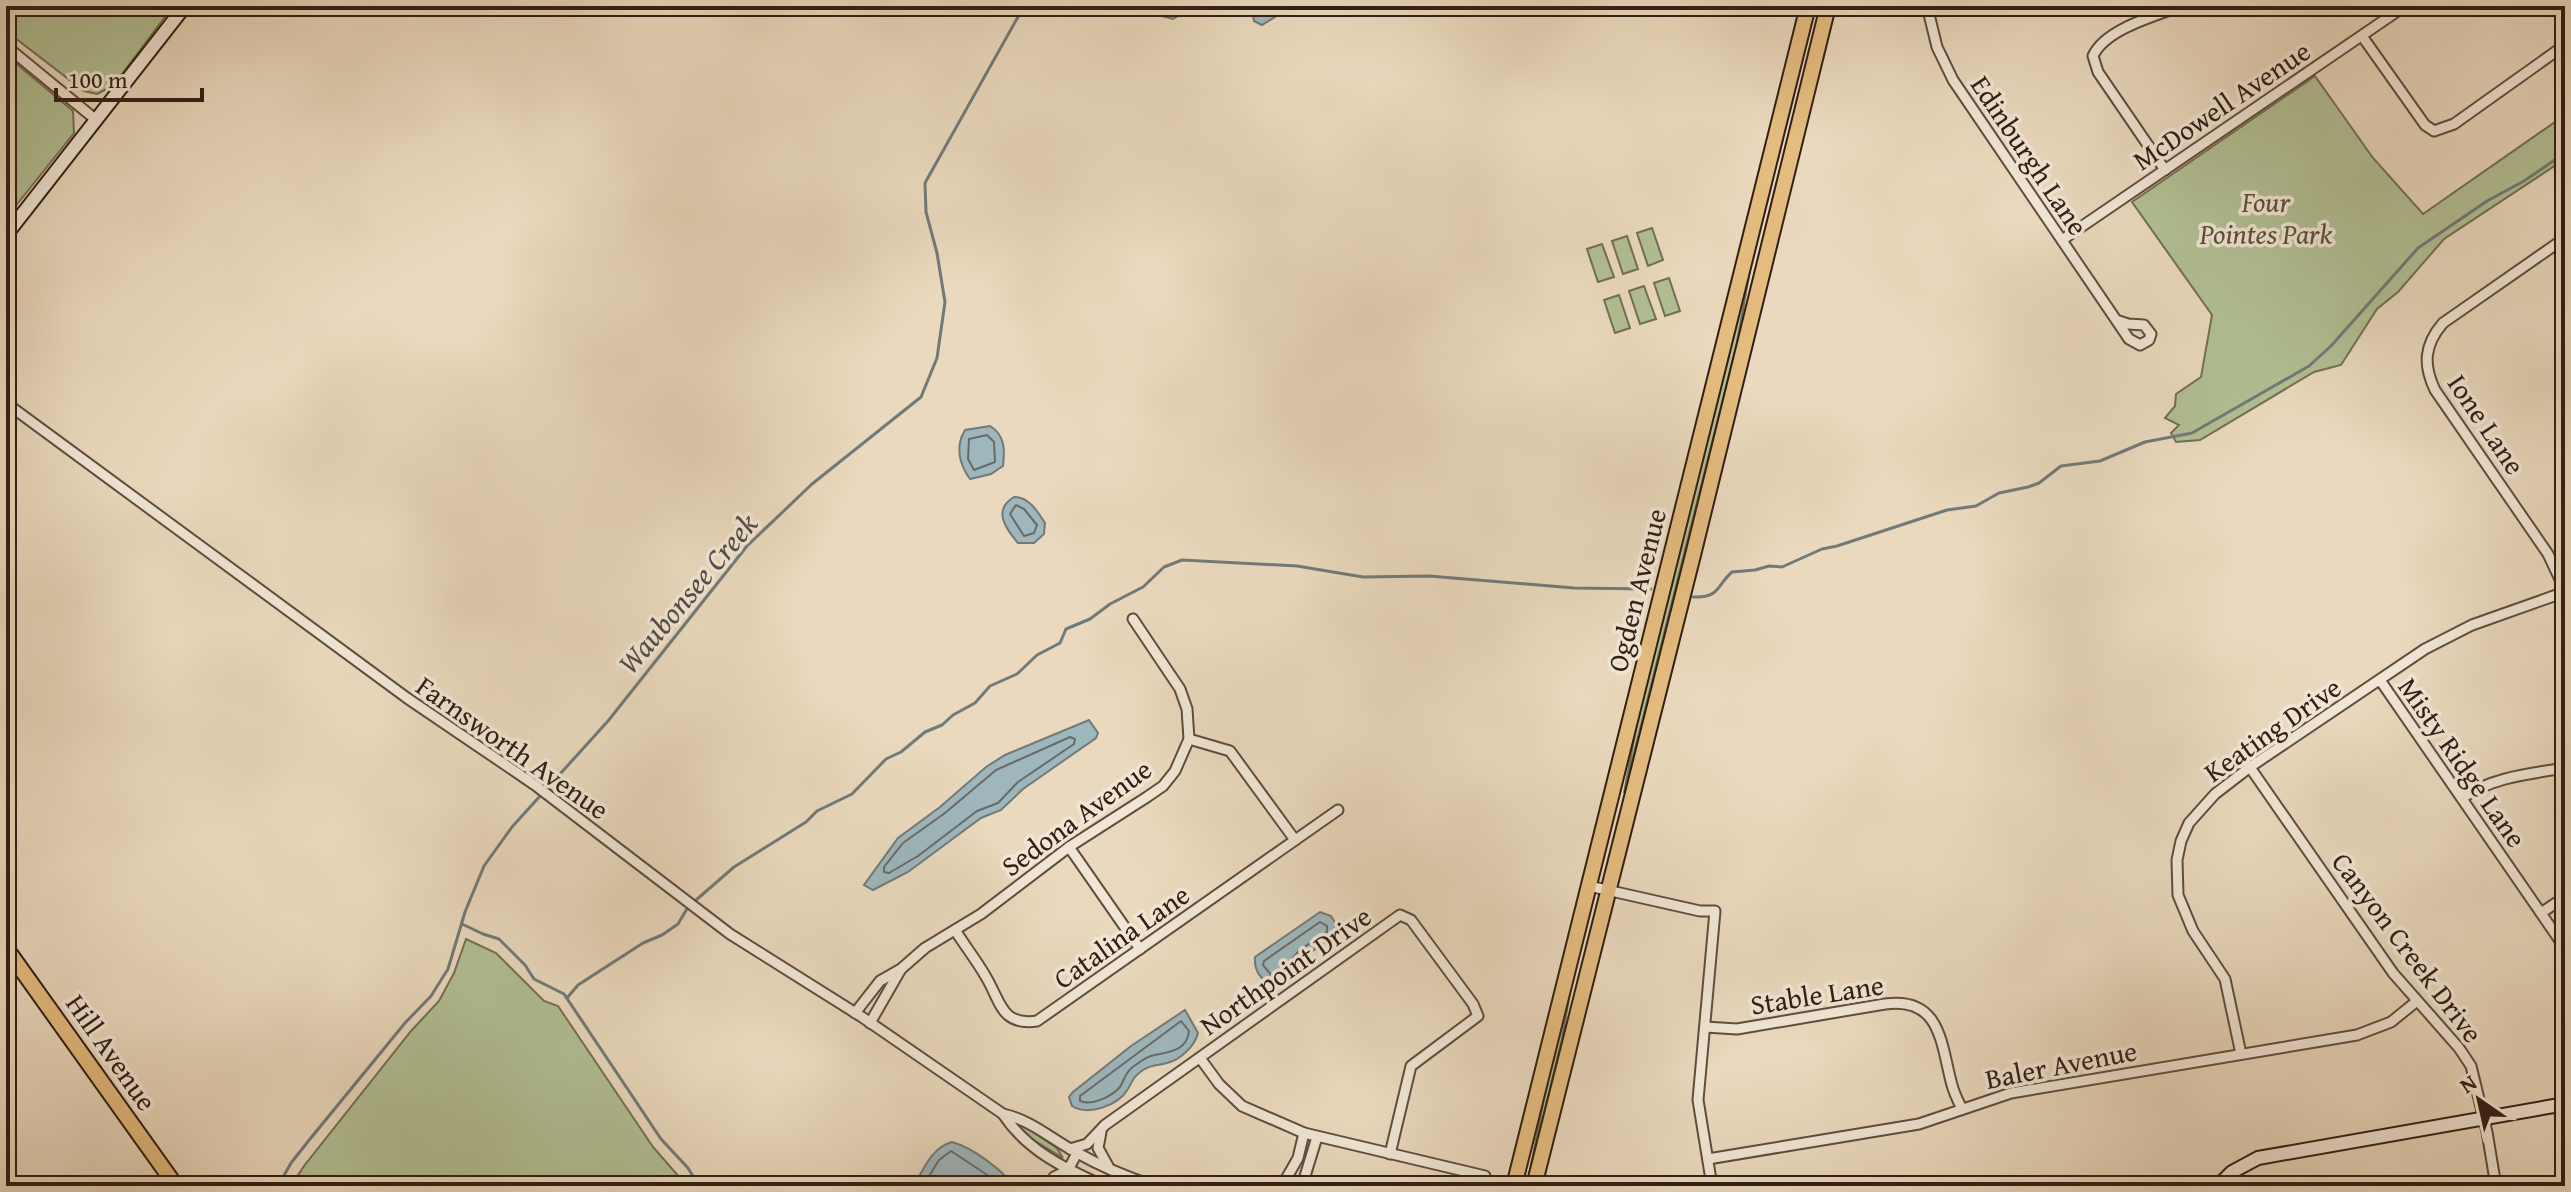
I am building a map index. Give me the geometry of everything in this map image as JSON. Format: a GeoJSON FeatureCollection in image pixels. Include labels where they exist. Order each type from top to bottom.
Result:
{"type":"FeatureCollection","features":[{"type":"Feature","properties":{"kind":"main road","name":"Ogden Avenue"},"geometry":{"type":"LineString","coordinates":[[1514,1186],[1808,6]]}},
{"type":"Feature","properties":{"kind":"main road","name":"Ogden Avenue"},"geometry":{"type":"LineString","coordinates":[[1534,1186],[1828,6]]}},
{"type":"Feature","properties":{"kind":"main road","name":"Hill Avenue"},"geometry":{"type":"LineString","coordinates":[[6,948],[176,1186]]}},
{"type":"Feature","properties":{"kind":"street"},"geometry":{"type":"LineString","coordinates":[[6,235],[185,6]]}},
{"type":"Feature","properties":{"kind":"street","name":"Edinburgh Lane"},"geometry":{"type":"LineString","coordinates":[[1927,6],[1937,47],[1953,80],[2116,320]]}},
{"type":"Feature","properties":{"kind":"street"},"geometry":{"type":"LineString","coordinates":[[2165,170],[2098,72],[2093,56],[2100,45],[2111,37],[2181,6]]}},
{"type":"Feature","properties":{"kind":"street","name":"McDowell Avenue"},"geometry":{"type":"LineString","coordinates":[[2062,240],[2405,6]]}},
{"type":"Feature","properties":{"kind":"street"},"geometry":{"type":"LineString","coordinates":[[2362,36],[2425,125],[2434,131],[2454,124],[2565,45]]}},
{"type":"Feature","properties":{"kind":"street"},"geometry":{"type":"LineString","coordinates":[[6,46],[95,119]]}},
{"type":"Feature","properties":{"kind":"street","name":"Ione Lane"},"geometry":{"type":"LineString","coordinates":[[2565,238],[2443,323],[2431,339],[2426,358],[2426,368],[2435,390],[2548,554],[2565,591]]}},
{"type":"Feature","properties":{"kind":"street","name":"Farnsworth Avenue"},"geometry":{"type":"LineString","coordinates":[[6,403],[407,698],[535,785],[730,934],[855,1013],[1003,1114],[1022,1118],[1112,1171],[1154,1186]]}},
{"type":"Feature","properties":{"kind":"street","name":"Keating Drive"},"geometry":{"type":"LineString","coordinates":[[2241,1054],[2225,979],[2193,931],[2178,895],[2176,876],[2181,841],[2189,823],[2215,794],[2250,767],[2453,633],[2565,591]]}},
{"type":"Feature","properties":{"kind":"street"},"geometry":{"type":"LineString","coordinates":[[1133,619],[1180,689],[1187,709],[1189,739],[1230,751],[1295,840]]}},
{"type":"Feature","properties":{"kind":"street","name":"Misty Ridge Lane"},"geometry":{"type":"LineString","coordinates":[[2380,680],[2565,948]]}},
{"type":"Feature","properties":{"kind":"street","name":"Sedona Avenue"},"geometry":{"type":"LineString","coordinates":[[855,1013],[875,985],[901,969],[925,948],[981,914],[1069,847],[1163,786],[1184,757],[1189,739]]}},
{"type":"Feature","properties":{"kind":"street","name":"Canyon Creek Drive"},"geometry":{"type":"LineString","coordinates":[[2240,753],[2393,973],[2471,1066],[2496,1186]]}},
{"type":"Feature","properties":{"kind":"street"},"geometry":{"type":"LineString","coordinates":[[2462,798],[2497,780],[2565,768]]}},
{"type":"Feature","properties":{"kind":"street","name":"Catalina Lane"},"geometry":{"type":"LineString","coordinates":[[955,930],[987,979],[1001,1008],[1011,1018],[1024,1023],[1037,1021],[1338,810]]}},
{"type":"Feature","properties":{"kind":"street"},"geometry":{"type":"LineString","coordinates":[[1069,847],[1140,949]]}},
{"type":"Feature","properties":{"kind":"street"},"geometry":{"type":"LineString","coordinates":[[1589,886],[1700,911],[1715,911],[1698,1100],[1712,1186]]}},
{"type":"Feature","properties":{"kind":"street"},"geometry":{"type":"LineString","coordinates":[[2541,913],[2565,897]]}},
{"type":"Feature","properties":{"kind":"street","name":"Northpoint Drive"},"geometry":{"type":"LineString","coordinates":[[1074,1151],[1087,1144],[1105,1125],[1400,915],[1411,920],[1473,1004],[1478,1016],[1411,1066],[1390,1154]]}},
{"type":"Feature","properties":{"kind":"street","name":"Sedona Avenue"},"geometry":{"type":"LineString","coordinates":[[870,1023],[901,969]]}},
{"type":"Feature","properties":{"kind":"street","name":"Baler Avenue"},"geometry":{"type":"LineString","coordinates":[[1708,1159],[1919,1124],[2011,1093],[2369,1032],[2391,1022],[2417,1001]]}},
{"type":"Feature","properties":{"kind":"street","name":"Stable Lane"},"geometry":{"type":"LineString","coordinates":[[1705,1027],[1737,1029],[1885,1004],[1908,1005],[1922,1011],[1936,1026],[1942,1039],[1952,1088],[1962,1109]]}},
{"type":"Feature","properties":{"kind":"street"},"geometry":{"type":"LineString","coordinates":[[1200,1058],[1219,1084],[1242,1106],[1304,1133],[1485,1176]]}},
{"type":"Feature","properties":{"kind":"street"},"geometry":{"type":"LineString","coordinates":[[2218,1186],[2232,1172],[2258,1158],[2565,1104]]}},
{"type":"Feature","properties":{"kind":"street","name":"Farnsworth Avenue"},"geometry":{"type":"LineString","coordinates":[[1003,1114],[1013,1130],[1049,1159],[1104,1186]]}},
{"type":"Feature","properties":{"kind":"street"},"geometry":{"type":"LineString","coordinates":[[1105,1125],[1098,1148],[1112,1171]]}},
{"type":"Feature","properties":{"kind":"street"},"geometry":{"type":"LineString","coordinates":[[1282,1186],[1298,1158],[1304,1133]]}},
{"type":"Feature","properties":{"kind":"street"},"geometry":{"type":"LineString","coordinates":[[1302,1186],[1317,1137]]}},
{"type":"Feature","properties":{"kind":"street"},"geometry":{"type":"LineString","coordinates":[[1070,1186],[1068,1170],[1074,1151]]}},
{"type":"Feature","properties":{"kind":"street"},"geometry":{"type":"LineString","coordinates":[[1051,1186],[1054,1177],[1068,1170]]}},
{"type":"Feature","properties":{"kind":"green space"},"geometry":{"type":"Polygon","coordinates":[[[6,6],[173,6],[113,86],[97,94],[84,91],[6,31],[6,6]]]}},
{"type":"Feature","properties":{"kind":"green space"},"geometry":{"type":"Polygon","coordinates":[[[6,55],[73,111],[74,133],[6,218],[6,55]]]}},
{"type":"Feature","properties":{"kind":"green space","name":"Four Pointes Park"},"geometry":{"type":"Polygon","coordinates":[[[2315,76],[2373,158],[2423,214],[2565,115],[2565,159],[2444,239],[2398,292],[2377,309],[2341,365],[2314,372],[2200,440],[2176,442],[2171,433],[2179,425],[2165,418],[2175,406],[2176,394],[2201,377],[2212,315],[2132,202],[2315,76]]]}},
{"type":"Feature","properties":{"kind":"green space"},"geometry":{"type":"Polygon","coordinates":[[[1652,228],[1663,260],[1648,266],[1637,233],[1652,228]]]}},
{"type":"Feature","properties":{"kind":"green space"},"geometry":{"type":"Polygon","coordinates":[[[1627,236],[1638,269],[1623,274],[1612,241],[1627,236]]]}},
{"type":"Feature","properties":{"kind":"green space"},"geometry":{"type":"Polygon","coordinates":[[[1602,244],[1614,277],[1598,282],[1587,249],[1602,244]]]}},
{"type":"Feature","properties":{"kind":"green space"},"geometry":{"type":"Polygon","coordinates":[[[1754,248],[1737,343],[1624,793],[1641,702],[1754,248]]]}},
{"type":"Feature","properties":{"kind":"green space"},"geometry":{"type":"Polygon","coordinates":[[[1669,278],[1680,311],[1665,316],[1654,283],[1669,278]]]}},
{"type":"Feature","properties":{"kind":"green space"},"geometry":{"type":"Polygon","coordinates":[[[1644,286],[1656,319],[1640,324],[1629,291],[1644,286]]]}},
{"type":"Feature","properties":{"kind":"green space"},"geometry":{"type":"Polygon","coordinates":[[[1619,295],[1630,328],[1615,333],[1604,300],[1619,295]]]}},
{"type":"Feature","properties":{"kind":"green space"},"geometry":{"type":"Polygon","coordinates":[[[466,939],[496,953],[544,1001],[558,1006],[653,1147],[687,1186],[291,1186],[411,1031],[439,1001],[454,973],[466,939]]]}},
{"type":"Feature","properties":{"kind":"green space"},"geometry":{"type":"Polygon","coordinates":[[[1572,981],[1562,1039],[1529,1175],[1551,1063],[1572,981]]]}},
{"type":"Feature","properties":{"kind":"green space"},"geometry":{"type":"Polygon","coordinates":[[[1018,1124],[1057,1148],[1063,1158],[1017,1130],[1018,1124]]]}},
{"type":"Feature","properties":{"kind":"water"},"geometry":{"type":"Polygon","coordinates":[[[1154,6],[1185,6],[1181,14],[1173,19],[1162,16],[1154,6]]]}},
{"type":"Feature","properties":{"kind":"water"},"geometry":{"type":"Polygon","coordinates":[[[1251,6],[1293,6],[1262,25],[1254,21],[1251,6]]]}},
{"type":"Feature","properties":{"kind":"water"},"geometry":{"type":"Polygon","coordinates":[[[990,426],[1003,443],[1003,466],[991,474],[970,479],[960,455],[962,436],[965,430],[990,426]]]}},
{"type":"Feature","properties":{"kind":"water"},"geometry":{"type":"Polygon","coordinates":[[[1014,497],[1028,502],[1045,523],[1044,534],[1034,543],[1018,543],[1003,520],[1004,508],[1014,497]]]}},
{"type":"Feature","properties":{"kind":"water"},"geometry":{"type":"Polygon","coordinates":[[[1089,720],[1098,733],[1096,738],[1023,789],[1001,810],[981,818],[908,872],[873,890],[864,885],[898,838],[986,767],[1005,755],[1089,720]]]}},
{"type":"Feature","properties":{"kind":"water"},"geometry":{"type":"Polygon","coordinates":[[[1320,912],[1331,916],[1336,924],[1334,937],[1309,954],[1282,980],[1272,984],[1264,980],[1257,970],[1255,957],[1320,912]]]}},
{"type":"Feature","properties":{"kind":"water"},"geometry":{"type":"Polygon","coordinates":[[[1185,1010],[1198,1033],[1194,1043],[1182,1056],[1143,1070],[1123,1095],[1102,1108],[1086,1110],[1072,1106],[1069,1097],[1073,1092],[1131,1046],[1185,1010]]]}},
{"type":"Feature","properties":{"kind":"water"},"geometry":{"type":"Polygon","coordinates":[[[952,1142],[986,1160],[1014,1186],[914,1186],[934,1154],[952,1142]]]}},
{"type":"Feature","properties":{"kind":"waterway","name":"Waubonsee Creek"},"geometry":{"type":"LineString","coordinates":[[278,1186],[310,1139],[405,1023],[431,996],[448,969],[465,912],[484,866],[512,827],[608,721],[747,546],[812,484],[921,397],[937,358],[945,302],[926,212],[925,183],[1024,6]]}},
{"type":"Feature","properties":{"kind":"waterway"},"geometry":{"type":"LineString","coordinates":[[1693,597],[1713,593],[1732,572],[1782,567],[1822,549],[1947,510],[1976,506],[1999,493],[2039,483],[2061,466],[2100,461],[2145,442],[2192,433],[2309,366],[2331,346],[2418,248],[2565,153]]}},
{"type":"Feature","properties":{"kind":"waterway"},"geometry":{"type":"LineString","coordinates":[[567,998],[578,985],[678,924],[688,907],[734,867],[806,822],[817,811],[852,794],[886,759],[975,703],[990,686],[1017,674],[1037,655],[1060,643],[1066,629],[1090,619],[1110,604],[1143,587],[1164,567],[1182,560],[1297,566],[1363,577],[1429,576],[1574,588],[1651,589]]}},
{"type":"Feature","properties":{"kind":"waterway"},"geometry":{"type":"LineString","coordinates":[[462,924],[499,939],[525,965],[534,979],[564,994],[661,1139],[688,1168],[699,1186]]}}]}
